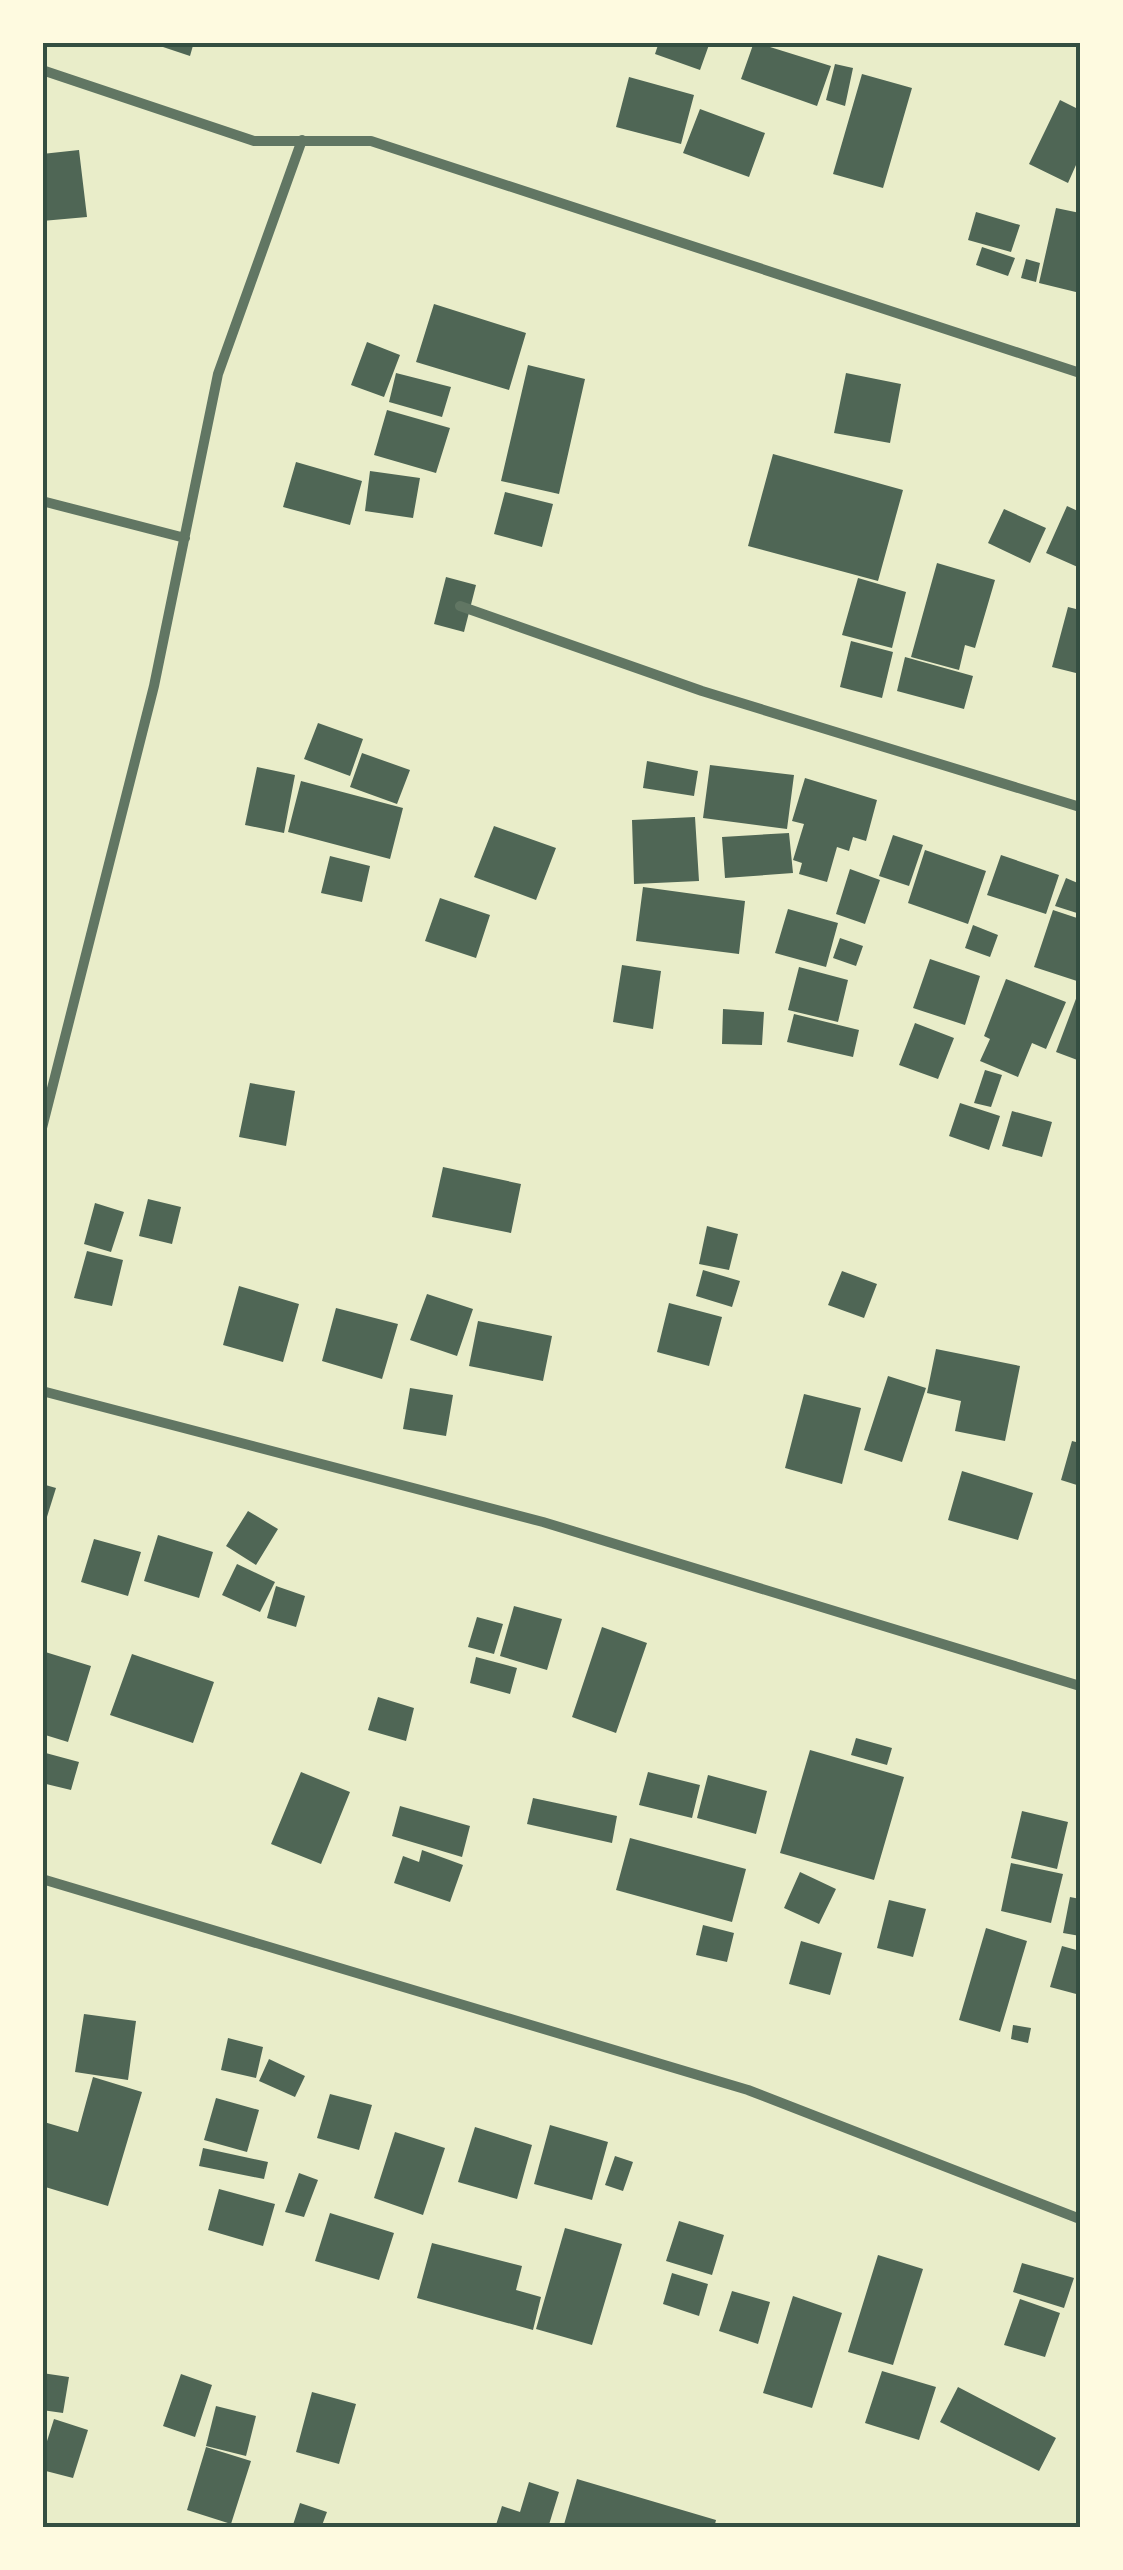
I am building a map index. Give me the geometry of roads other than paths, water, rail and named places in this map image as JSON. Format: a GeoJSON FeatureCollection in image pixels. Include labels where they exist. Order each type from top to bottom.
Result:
{"type":"FeatureCollection","features":[{"type":"Feature","properties":{"kind":"street"},"geometry":{"type":"LineString","coordinates":[[42,70],[254,141],[371,140],[1080,372]]}},
{"type":"Feature","properties":{"kind":"street"},"geometry":{"type":"LineString","coordinates":[[42,1128],[154,686],[218,374],[302,140]]}},
{"type":"Feature","properties":{"kind":"street"},"geometry":{"type":"LineString","coordinates":[[42,502],[184,538]]}},
{"type":"Feature","properties":{"kind":"street"},"geometry":{"type":"LineString","coordinates":[[460,606],[702,691],[1080,808]]}},
{"type":"Feature","properties":{"kind":"street"},"geometry":{"type":"LineString","coordinates":[[42,1391],[543,1522],[1080,1686]]}},
{"type":"Feature","properties":{"kind":"street"},"geometry":{"type":"LineString","coordinates":[[42,1880],[748,2090],[1080,2219]]}}]}
